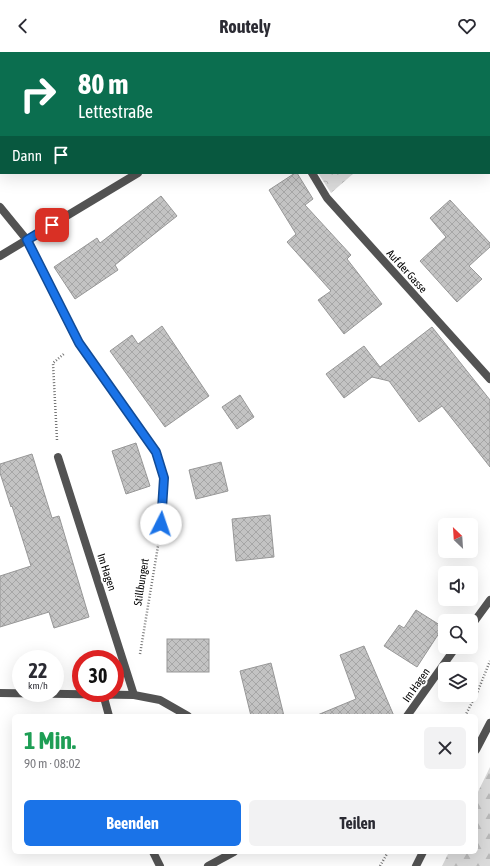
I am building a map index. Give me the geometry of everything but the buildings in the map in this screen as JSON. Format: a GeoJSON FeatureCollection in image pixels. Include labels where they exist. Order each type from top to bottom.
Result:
{"type":"FeatureCollection","features":[{"type":"Feature","properties":{"kind":"street"},"geometry":{"type":"LineString","coordinates":[[0,256],[136,174]]}},
{"type":"Feature","properties":{"kind":"street","name":"Auf der Gasse"},"geometry":{"type":"LineString","coordinates":[[313,174],[327,198],[490,379]]}},
{"type":"Feature","properties":{"kind":"street"},"geometry":{"type":"LineString","coordinates":[[0,207],[27,240],[79,343],[156,452],[164,478],[161,524]]}},
{"type":"Feature","properties":{"kind":"street","name":"Im Hagen"},"geometry":{"type":"LineString","coordinates":[[58,457],[134,695]]}},
{"type":"Feature","properties":{"kind":"street"},"geometry":{"type":"LineString","coordinates":[[478,616],[490,600]]}},
{"type":"Feature","properties":{"kind":"street","name":"Im Hagen"},"geometry":{"type":"LineString","coordinates":[[408,714],[451,654]]}},
{"type":"Feature","properties":{"kind":"street"},"geometry":{"type":"LineString","coordinates":[[0,693],[72,694]]}},
{"type":"Feature","properties":{"kind":"street"},"geometry":{"type":"LineString","coordinates":[[124,695],[160,700],[184,714]]}},
{"type":"Feature","properties":{"kind":"street"},"geometry":{"type":"LineString","coordinates":[[105,702],[108,714]]}},
{"type":"Feature","properties":{"kind":"street"},"geometry":{"type":"LineString","coordinates":[[478,746],[490,723]]}},
{"type":"Feature","properties":{"kind":"street"},"geometry":{"type":"LineString","coordinates":[[154,854],[160,866]]}},
{"type":"Feature","properties":{"kind":"street"},"geometry":{"type":"LineString","coordinates":[[208,866],[230,854]]}},
{"type":"Feature","properties":{"kind":"street"},"geometry":{"type":"LineString","coordinates":[[416,866],[423,854]]}},
{"type":"Feature","properties":{"kind":"path"},"geometry":{"type":"LineString","coordinates":[[58,457],[53,363],[79,343]]}},
{"type":"Feature","properties":{"kind":"path","name":"Stillbungert"},"geometry":{"type":"LineString","coordinates":[[140,656],[161,524]]}},
{"type":"Feature","properties":{"kind":"path"},"geometry":{"type":"LineString","coordinates":[[466,714],[490,662]]}},
{"type":"Feature","properties":{"kind":"path"},"geometry":{"type":"LineString","coordinates":[[380,866],[387,854]]}},
{"type":"Feature","properties":{"kind":"green space"},"geometry":{"type":"Polygon","coordinates":[[[319,174],[353,174],[331,193],[319,174]]]}},
{"type":"Feature","properties":{"kind":"green space"},"geometry":{"type":"Polygon","coordinates":[[[490,767],[490,866],[442,866],[448,854],[478,854],[478,792],[490,767]]]}},
{"type":"Feature","properties":{"kind":"route"},"geometry":{"type":"LineString","coordinates":[[52,225],[27,240],[79,343],[156,452],[164,478],[161,524]]}}]}
